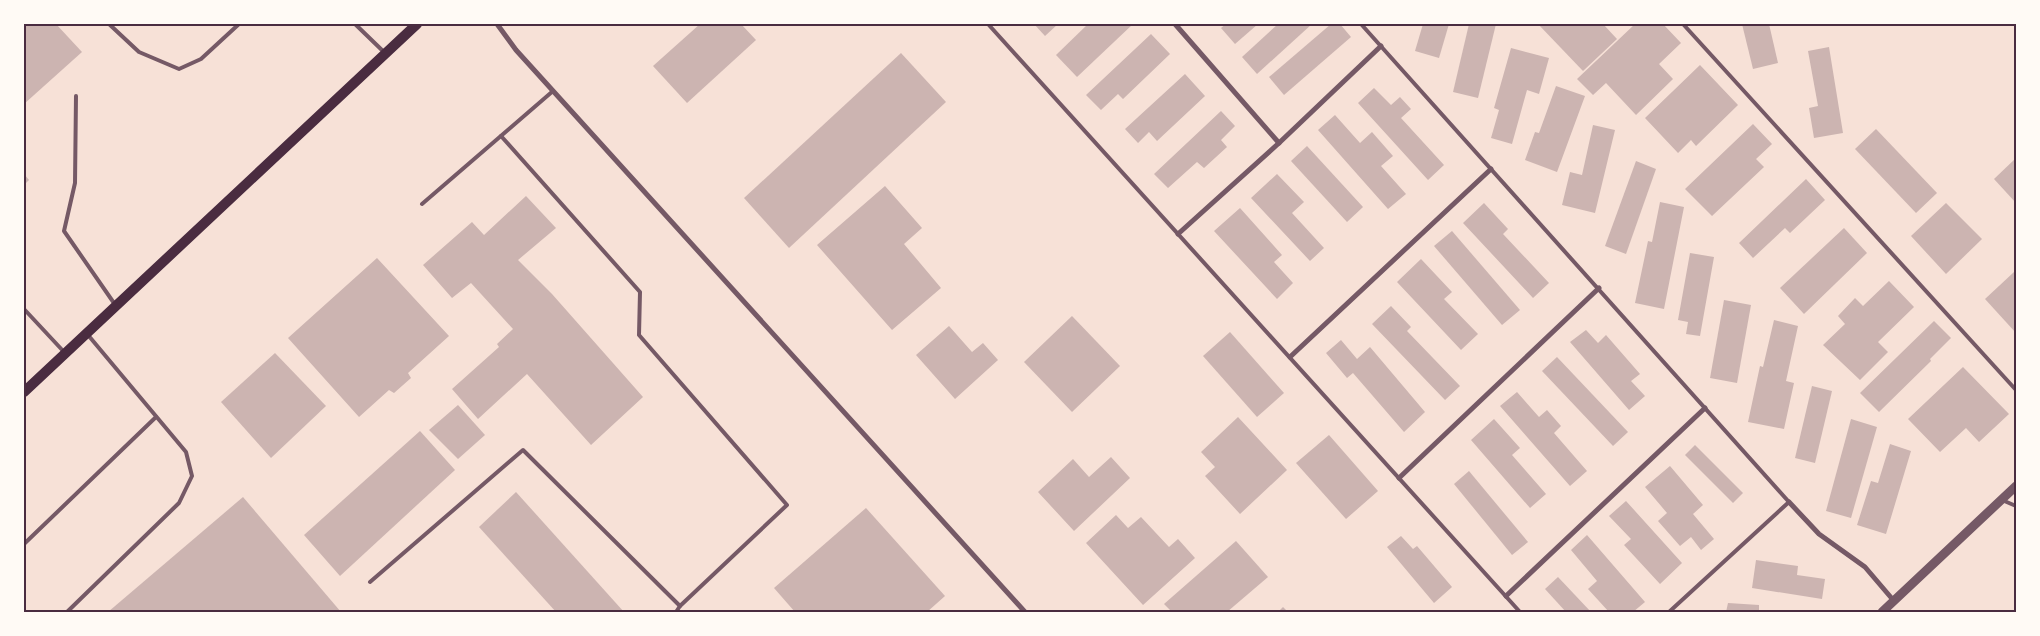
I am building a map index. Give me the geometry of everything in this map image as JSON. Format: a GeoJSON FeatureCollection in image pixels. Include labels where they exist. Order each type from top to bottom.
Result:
{"type":"FeatureCollection","features":[{"type":"Feature","properties":{"kind":"main road"},"geometry":{"type":"LineString","coordinates":[[24,392],[417,24]]}},
{"type":"Feature","properties":{"kind":"street"},"geometry":{"type":"LineString","coordinates":[[497,24],[516,50],[552,91],[1025,612]]}},
{"type":"Feature","properties":{"kind":"street"},"geometry":{"type":"LineString","coordinates":[[1175,24],[1279,142]]}},
{"type":"Feature","properties":{"kind":"street"},"geometry":{"type":"LineString","coordinates":[[1178,234],[1381,46]]}},
{"type":"Feature","properties":{"kind":"street"},"geometry":{"type":"LineString","coordinates":[[1290,357],[1491,169]]}},
{"type":"Feature","properties":{"kind":"street"},"geometry":{"type":"LineString","coordinates":[[1399,478],[1598,288]]}},
{"type":"Feature","properties":{"kind":"street"},"geometry":{"type":"LineString","coordinates":[[1506,596],[1705,408]]}},
{"type":"Feature","properties":{"kind":"street"},"geometry":{"type":"LineString","coordinates":[[1882,612],[2016,486]]}},
{"type":"Feature","properties":{"kind":"street"},"geometry":{"type":"LineString","coordinates":[[1789,502],[1819,534],[1865,567],[1894,601]]}},
{"type":"Feature","properties":{"kind":"lane"},"geometry":{"type":"LineString","coordinates":[[109,24],[139,52],[179,69],[201,59],[239,24]]}},
{"type":"Feature","properties":{"kind":"lane"},"geometry":{"type":"LineString","coordinates":[[356,24],[385,53]]}},
{"type":"Feature","properties":{"kind":"lane"},"geometry":{"type":"LineString","coordinates":[[988,24],[1520,612]]}},
{"type":"Feature","properties":{"kind":"lane"},"geometry":{"type":"LineString","coordinates":[[1361,24],[1789,502],[1669,612]]}},
{"type":"Feature","properties":{"kind":"lane"},"geometry":{"type":"LineString","coordinates":[[1683,24],[2016,390]]}},
{"type":"Feature","properties":{"kind":"lane"},"geometry":{"type":"LineString","coordinates":[[422,204],[552,91]]}},
{"type":"Feature","properties":{"kind":"lane"},"geometry":{"type":"LineString","coordinates":[[76,96],[75,183],[64,231],[116,306]]}},
{"type":"Feature","properties":{"kind":"lane"},"geometry":{"type":"LineString","coordinates":[[501,136],[640,292],[639,335],[787,505],[680,606],[676,612]]}},
{"type":"Feature","properties":{"kind":"lane"},"geometry":{"type":"LineString","coordinates":[[24,309],[66,353]]}},
{"type":"Feature","properties":{"kind":"lane"},"geometry":{"type":"LineString","coordinates":[[67,612],[179,502],[192,476],[186,452],[86,334]]}},
{"type":"Feature","properties":{"kind":"lane"},"geometry":{"type":"LineString","coordinates":[[24,544],[156,417]]}},
{"type":"Feature","properties":{"kind":"lane"},"geometry":{"type":"LineString","coordinates":[[370,582],[523,450],[680,606]]}},
{"type":"Feature","properties":{"kind":"lane"},"geometry":{"type":"LineString","coordinates":[[2002,500],[2016,506]]}},
{"type":"Feature","properties":{"kind":"building"},"geometry":{"type":"Polygon","coordinates":[[[24,24],[56,24],[82,52],[24,104],[24,24]]]}},
{"type":"Feature","properties":{"kind":"building"},"geometry":{"type":"Polygon","coordinates":[[[700,24],[741,24],[756,40],[687,103],[653,66],[700,24]]]}},
{"type":"Feature","properties":{"kind":"building"},"geometry":{"type":"Polygon","coordinates":[[[1034,24],[1058,24],[1045,36],[1034,24]]]}},
{"type":"Feature","properties":{"kind":"building"},"geometry":{"type":"Polygon","coordinates":[[[1088,24],[1133,24],[1077,77],[1056,55],[1088,24]]]}},
{"type":"Feature","properties":{"kind":"building"},"geometry":{"type":"Polygon","coordinates":[[[1226,24],[1258,24],[1235,44],[1221,28],[1226,24]]]}},
{"type":"Feature","properties":{"kind":"building"},"geometry":{"type":"Polygon","coordinates":[[[1278,24],[1312,24],[1257,74],[1242,57],[1278,24]]]}},
{"type":"Feature","properties":{"kind":"building"},"geometry":{"type":"Polygon","coordinates":[[[1331,24],[1340,24],[1351,37],[1284,95],[1269,77],[1331,24]]]}},
{"type":"Feature","properties":{"kind":"building"},"geometry":{"type":"Polygon","coordinates":[[[1423,24],[1449,24],[1439,58],[1415,51],[1423,24]]]}},
{"type":"Feature","properties":{"kind":"building"},"geometry":{"type":"Polygon","coordinates":[[[1469,24],[1496,24],[1478,98],[1453,92],[1469,24]]]}},
{"type":"Feature","properties":{"kind":"building"},"geometry":{"type":"Polygon","coordinates":[[[1538,24],[1603,24],[1617,39],[1583,71],[1538,24]]]}},
{"type":"Feature","properties":{"kind":"building"},"geometry":{"type":"Polygon","coordinates":[[[1635,24],[1663,24],[1681,43],[1659,64],[1673,79],[1636,115],[1606,83],[1593,95],[1577,79],[1635,24]]]}},
{"type":"Feature","properties":{"kind":"building"},"geometry":{"type":"Polygon","coordinates":[[[1742,24],[1769,24],[1778,63],[1753,69],[1742,24]]]}},
{"type":"Feature","properties":{"kind":"building"},"geometry":{"type":"Polygon","coordinates":[[[1151,34],[1170,54],[1123,99],[1118,94],[1101,110],[1086,95],[1151,34]]]}},
{"type":"Feature","properties":{"kind":"building"},"geometry":{"type":"Polygon","coordinates":[[[1829,47],[1843,133],[1814,138],[1809,108],[1818,106],[1808,51],[1829,47]]]}},
{"type":"Feature","properties":{"kind":"building"},"geometry":{"type":"Polygon","coordinates":[[[1511,48],[1549,58],[1539,94],[1527,90],[1512,144],[1491,138],[1499,110],[1494,108],[1511,48]]]}},
{"type":"Feature","properties":{"kind":"building"},"geometry":{"type":"Polygon","coordinates":[[[901,53],[946,102],[789,248],[744,198],[901,53]]]}},
{"type":"Feature","properties":{"kind":"building"},"geometry":{"type":"Polygon","coordinates":[[[1700,65],[1738,105],[1696,146],[1691,140],[1678,153],[1645,118],[1700,65]]]}},
{"type":"Feature","properties":{"kind":"building"},"geometry":{"type":"Polygon","coordinates":[[[1185,74],[1205,96],[1157,141],[1149,132],[1138,143],[1125,129],[1185,74]]]}},
{"type":"Feature","properties":{"kind":"building"},"geometry":{"type":"Polygon","coordinates":[[[1556,86],[1585,96],[1557,172],[1525,160],[1535,132],[1539,133],[1556,86]]]}},
{"type":"Feature","properties":{"kind":"building"},"geometry":{"type":"Polygon","coordinates":[[[1374,88],[1391,105],[1400,97],[1411,109],[1401,118],[1444,165],[1428,180],[1358,103],[1374,88]]]}},
{"type":"Feature","properties":{"kind":"building"},"geometry":{"type":"Polygon","coordinates":[[[1221,111],[1235,126],[1221,140],[1227,147],[1204,168],[1197,162],[1168,188],[1154,174],[1221,111]]]}},
{"type":"Feature","properties":{"kind":"building"},"geometry":{"type":"Polygon","coordinates":[[[1335,115],[1360,143],[1372,132],[1393,156],[1381,166],[1406,194],[1388,209],[1318,130],[1335,115]]]}},
{"type":"Feature","properties":{"kind":"building"},"geometry":{"type":"Polygon","coordinates":[[[1753,124],[1772,144],[1756,159],[1764,167],[1712,216],[1685,189],[1753,124]]]}},
{"type":"Feature","properties":{"kind":"building"},"geometry":{"type":"Polygon","coordinates":[[[1593,125],[1615,130],[1595,213],[1562,205],[1570,172],[1582,175],[1593,125]]]}},
{"type":"Feature","properties":{"kind":"building"},"geometry":{"type":"Polygon","coordinates":[[[1876,129],[1937,193],[1916,213],[1855,149],[1876,129]]]}},
{"type":"Feature","properties":{"kind":"building"},"geometry":{"type":"Polygon","coordinates":[[[1307,146],[1363,207],[1347,222],[1291,161],[1307,146]]]}},
{"type":"Feature","properties":{"kind":"building"},"geometry":{"type":"Polygon","coordinates":[[[2016,158],[2016,203],[1994,179],[2016,158]]]}},
{"type":"Feature","properties":{"kind":"building"},"geometry":{"type":"Polygon","coordinates":[[[1636,161],[1656,169],[1626,254],[1605,246],[1636,161]]]}},
{"type":"Feature","properties":{"kind":"building"},"geometry":{"type":"Polygon","coordinates":[[[24,174],[29,180],[24,185],[24,174]]]}},
{"type":"Feature","properties":{"kind":"building"},"geometry":{"type":"Polygon","coordinates":[[[1277,174],[1304,202],[1292,213],[1324,248],[1310,261],[1251,198],[1277,174]]]}},
{"type":"Feature","properties":{"kind":"building"},"geometry":{"type":"Polygon","coordinates":[[[1806,179],[1825,200],[1790,233],[1785,228],[1753,258],[1739,243],[1806,179]]]}},
{"type":"Feature","properties":{"kind":"building"},"geometry":{"type":"Polygon","coordinates":[[[885,186],[922,228],[904,244],[941,288],[892,330],[817,245],[885,186]]]}},
{"type":"Feature","properties":{"kind":"building"},"geometry":{"type":"Polygon","coordinates":[[[526,196],[556,228],[518,260],[552,294],[643,397],[591,445],[527,374],[478,419],[452,389],[499,347],[497,344],[513,329],[471,283],[452,298],[423,265],[472,222],[484,235],[526,196]]]}},
{"type":"Feature","properties":{"kind":"building"},"geometry":{"type":"Polygon","coordinates":[[[1660,202],[1684,207],[1664,309],[1635,303],[1648,241],[1652,242],[1660,202]]]}},
{"type":"Feature","properties":{"kind":"building"},"geometry":{"type":"Polygon","coordinates":[[[1484,203],[1508,229],[1503,234],[1549,283],[1533,298],[1463,223],[1484,203]]]}},
{"type":"Feature","properties":{"kind":"building"},"geometry":{"type":"Polygon","coordinates":[[[1946,203],[1982,239],[1946,274],[1911,236],[1946,203]]]}},
{"type":"Feature","properties":{"kind":"building"},"geometry":{"type":"Polygon","coordinates":[[[1240,208],[1282,255],[1274,262],[1293,283],[1277,299],[1214,231],[1240,208]]]}},
{"type":"Feature","properties":{"kind":"building"},"geometry":{"type":"Polygon","coordinates":[[[1844,228],[1867,253],[1804,314],[1780,288],[1844,228]]]}},
{"type":"Feature","properties":{"kind":"building"},"geometry":{"type":"Polygon","coordinates":[[[1452,231],[1520,310],[1502,325],[1434,246],[1452,231]]]}},
{"type":"Feature","properties":{"kind":"building"},"geometry":{"type":"Polygon","coordinates":[[[1690,253],[1714,257],[1700,336],[1686,334],[1688,322],[1678,320],[1690,253]]]}},
{"type":"Feature","properties":{"kind":"building"},"geometry":{"type":"Polygon","coordinates":[[[377,258],[449,336],[408,373],[411,378],[394,393],[389,390],[359,417],[288,338],[377,258]]]}},
{"type":"Feature","properties":{"kind":"building"},"geometry":{"type":"Polygon","coordinates":[[[1421,259],[1452,292],[1444,299],[1478,334],[1461,350],[1397,282],[1421,259]]]}},
{"type":"Feature","properties":{"kind":"building"},"geometry":{"type":"Polygon","coordinates":[[[2014,272],[2016,274],[2016,333],[1985,299],[2014,272]]]}},
{"type":"Feature","properties":{"kind":"building"},"geometry":{"type":"Polygon","coordinates":[[[1889,281],[1914,307],[1878,342],[1888,352],[1860,380],[1823,345],[1845,324],[1838,316],[1855,298],[1863,306],[1889,281]]]}},
{"type":"Feature","properties":{"kind":"building"},"geometry":{"type":"Polygon","coordinates":[[[1724,300],[1751,305],[1737,383],[1710,378],[1724,300]]]}},
{"type":"Feature","properties":{"kind":"building"},"geometry":{"type":"Polygon","coordinates":[[[1391,306],[1411,327],[1407,331],[1460,386],[1445,400],[1372,324],[1391,306]]]}},
{"type":"Feature","properties":{"kind":"building"},"geometry":{"type":"Polygon","coordinates":[[[1072,316],[1120,366],[1072,412],[1024,362],[1072,316]]]}},
{"type":"Feature","properties":{"kind":"building"},"geometry":{"type":"Polygon","coordinates":[[[1774,320],[1798,326],[1786,381],[1794,383],[1784,429],[1748,422],[1760,366],[1763,367],[1774,320]]]}},
{"type":"Feature","properties":{"kind":"building"},"geometry":{"type":"Polygon","coordinates":[[[1934,321],[1951,338],[1930,359],[1931,361],[1879,412],[1860,393],[1934,321]]]}},
{"type":"Feature","properties":{"kind":"building"},"geometry":{"type":"Polygon","coordinates":[[[949,326],[972,352],[983,343],[998,360],[955,399],[916,355],[949,326]]]}},
{"type":"Feature","properties":{"kind":"building"},"geometry":{"type":"Polygon","coordinates":[[[1586,330],[1598,343],[1606,335],[1640,374],[1631,381],[1645,396],[1629,410],[1570,342],[1586,330]]]}},
{"type":"Feature","properties":{"kind":"building"},"geometry":{"type":"Polygon","coordinates":[[[1230,332],[1284,393],[1257,417],[1203,356],[1230,332]]]}},
{"type":"Feature","properties":{"kind":"building"},"geometry":{"type":"Polygon","coordinates":[[[1341,340],[1357,359],[1370,347],[1425,412],[1404,432],[1353,373],[1347,378],[1326,353],[1341,340]]]}},
{"type":"Feature","properties":{"kind":"building"},"geometry":{"type":"Polygon","coordinates":[[[275,353],[326,406],[271,458],[221,402],[275,353]]]}},
{"type":"Feature","properties":{"kind":"building"},"geometry":{"type":"Polygon","coordinates":[[[1557,357],[1628,432],[1613,446],[1542,371],[1557,357]]]}},
{"type":"Feature","properties":{"kind":"building"},"geometry":{"type":"Polygon","coordinates":[[[1963,367],[2009,414],[1979,442],[1966,428],[1940,452],[1908,419],[1963,367]]]}},
{"type":"Feature","properties":{"kind":"building"},"geometry":{"type":"Polygon","coordinates":[[[1812,386],[1832,391],[1815,463],[1795,458],[1812,386]]]}},
{"type":"Feature","properties":{"kind":"building"},"geometry":{"type":"Polygon","coordinates":[[[1517,392],[1539,417],[1547,410],[1561,426],[1554,433],[1587,471],[1570,486],[1500,406],[1517,392]]]}},
{"type":"Feature","properties":{"kind":"building"},"geometry":{"type":"Polygon","coordinates":[[[458,405],[485,435],[458,459],[429,430],[458,405]]]}},
{"type":"Feature","properties":{"kind":"building"},"geometry":{"type":"Polygon","coordinates":[[[1238,417],[1287,470],[1240,514],[1205,476],[1215,467],[1201,452],[1238,417]]]}},
{"type":"Feature","properties":{"kind":"building"},"geometry":{"type":"Polygon","coordinates":[[[1494,419],[1520,448],[1512,455],[1546,494],[1530,508],[1471,440],[1494,419]]]}},
{"type":"Feature","properties":{"kind":"building"},"geometry":{"type":"Polygon","coordinates":[[[1851,419],[1877,427],[1851,518],[1826,511],[1851,419]]]}},
{"type":"Feature","properties":{"kind":"building"},"geometry":{"type":"Polygon","coordinates":[[[420,431],[455,470],[340,576],[304,535],[420,431]]]}},
{"type":"Feature","properties":{"kind":"building"},"geometry":{"type":"Polygon","coordinates":[[[1329,435],[1378,491],[1346,519],[1296,463],[1329,435]]]}},
{"type":"Feature","properties":{"kind":"building"},"geometry":{"type":"Polygon","coordinates":[[[1890,444],[1911,451],[1886,534],[1857,525],[1871,481],[1878,483],[1890,444]]]}},
{"type":"Feature","properties":{"kind":"building"},"geometry":{"type":"Polygon","coordinates":[[[1695,445],[1743,493],[1733,503],[1685,455],[1695,445]]]}},
{"type":"Feature","properties":{"kind":"building"},"geometry":{"type":"Polygon","coordinates":[[[1111,457],[1130,478],[1074,531],[1038,492],[1073,459],[1089,477],[1111,457]]]}},
{"type":"Feature","properties":{"kind":"building"},"geometry":{"type":"Polygon","coordinates":[[[1670,466],[1703,505],[1693,514],[1714,539],[1701,550],[1691,537],[1680,546],[1658,521],[1667,513],[1645,487],[1670,466]]]}},
{"type":"Feature","properties":{"kind":"building"},"geometry":{"type":"Polygon","coordinates":[[[1469,471],[1528,542],[1512,555],[1454,484],[1469,471]]]}},
{"type":"Feature","properties":{"kind":"building"},"geometry":{"type":"Polygon","coordinates":[[[516,492],[624,612],[556,612],[479,527],[516,492]]]}},
{"type":"Feature","properties":{"kind":"building"},"geometry":{"type":"Polygon","coordinates":[[[243,497],[341,612],[108,612],[243,497]]]}},
{"type":"Feature","properties":{"kind":"building"},"geometry":{"type":"Polygon","coordinates":[[[1626,501],[1682,563],[1660,584],[1624,545],[1631,539],[1609,516],[1626,501]]]}},
{"type":"Feature","properties":{"kind":"building"},"geometry":{"type":"Polygon","coordinates":[[[866,508],[945,596],[927,612],[795,612],[774,588],[866,508]]]}},
{"type":"Feature","properties":{"kind":"building"},"geometry":{"type":"Polygon","coordinates":[[[1116,515],[1128,528],[1141,517],[1169,547],[1178,539],[1195,558],[1143,605],[1086,543],[1116,515]]]}},
{"type":"Feature","properties":{"kind":"building"},"geometry":{"type":"Polygon","coordinates":[[[1587,535],[1645,602],[1633,612],[1609,612],[1588,589],[1597,581],[1571,550],[1587,535]]]}},
{"type":"Feature","properties":{"kind":"building"},"geometry":{"type":"Polygon","coordinates":[[[1401,536],[1413,549],[1417,546],[1452,587],[1434,603],[1387,547],[1401,536]]]}},
{"type":"Feature","properties":{"kind":"building"},"geometry":{"type":"Polygon","coordinates":[[[1236,541],[1268,577],[1227,612],[1172,612],[1164,604],[1236,541]]]}},
{"type":"Feature","properties":{"kind":"building"},"geometry":{"type":"Polygon","coordinates":[[[1756,560],[1798,566],[1797,575],[1825,579],[1822,599],[1752,588],[1756,560]]]}},
{"type":"Feature","properties":{"kind":"building"},"geometry":{"type":"Polygon","coordinates":[[[1558,577],[1591,612],[1566,612],[1545,589],[1558,577]]]}},
{"type":"Feature","properties":{"kind":"building"},"geometry":{"type":"Polygon","coordinates":[[[1728,603],[1759,605],[1759,612],[1726,612],[1728,603]]]}},
{"type":"Feature","properties":{"kind":"building"},"geometry":{"type":"Polygon","coordinates":[[[1283,607],[1288,612],[1278,612],[1283,607]]]}}]}
